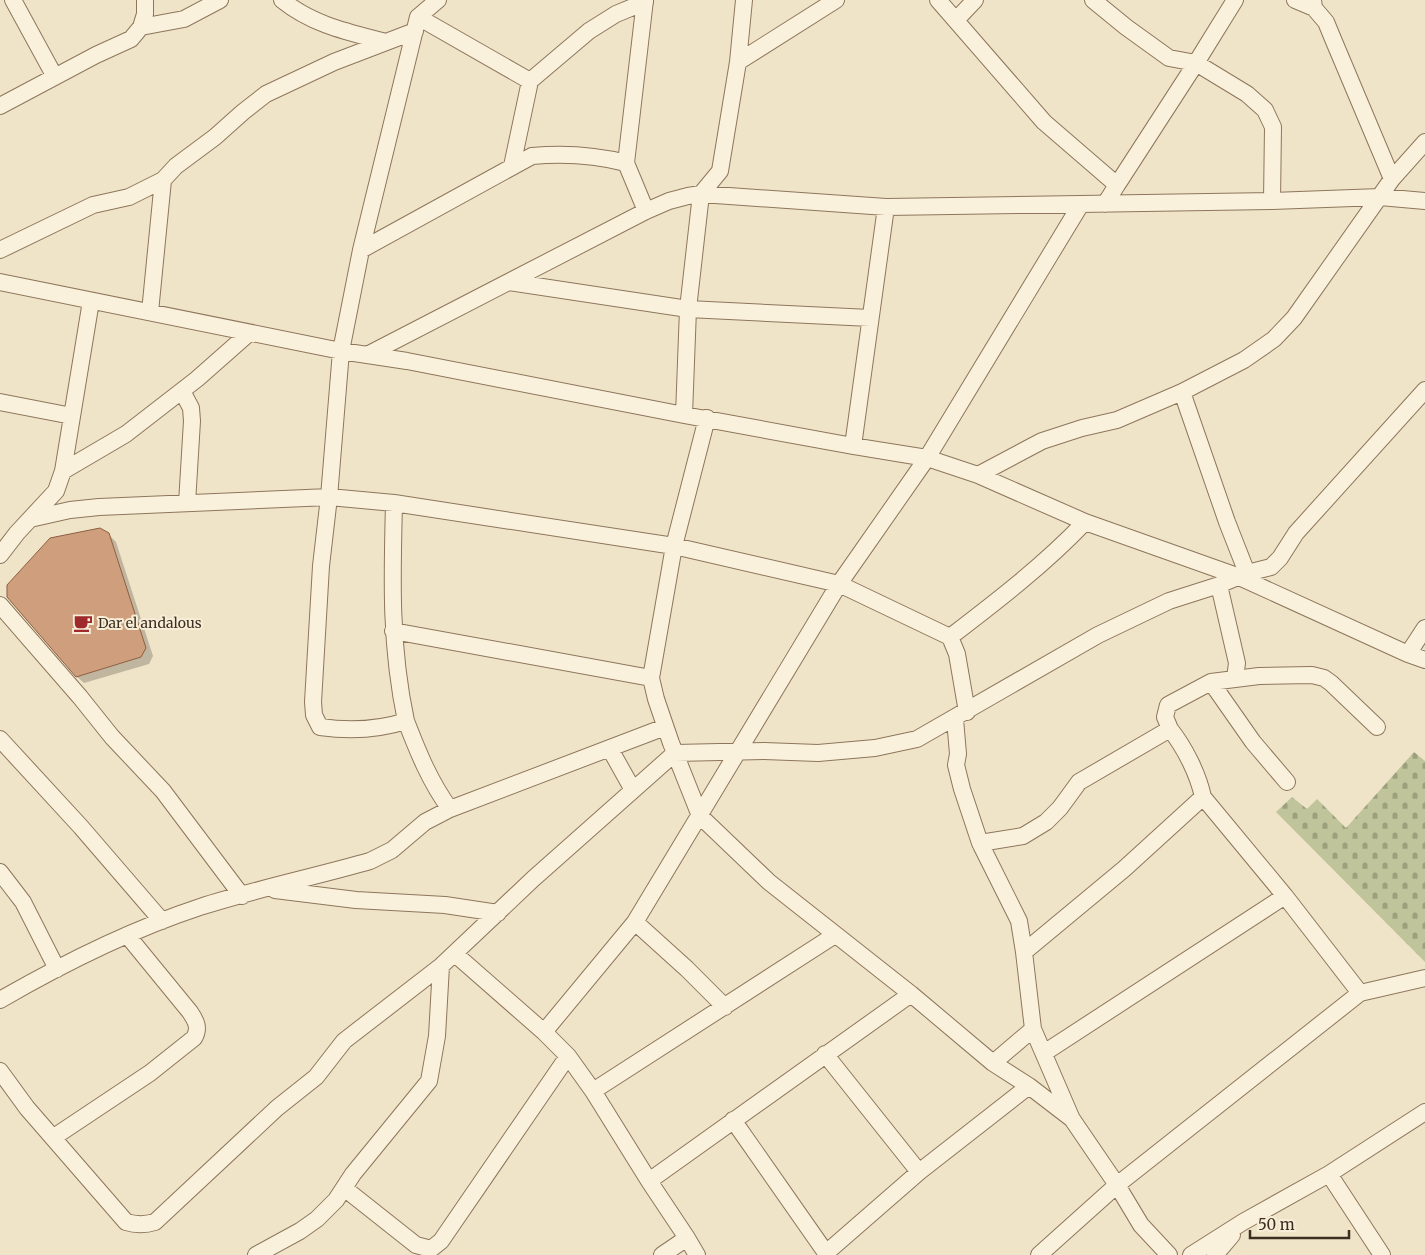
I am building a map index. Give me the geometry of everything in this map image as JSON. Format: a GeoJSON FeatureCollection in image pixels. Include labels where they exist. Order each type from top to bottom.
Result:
{"type":"FeatureCollection","features":[{"type":"Feature","properties":{"kind":"street"},"geometry":{"type":"LineString","coordinates":[[13,0],[55,77]]}},
{"type":"Feature","properties":{"kind":"street"},"geometry":{"type":"LineString","coordinates":[[0,106],[96,55],[131,40],[141,28],[145,14],[145,0]]}},
{"type":"Feature","properties":{"kind":"street"},"geometry":{"type":"LineString","coordinates":[[141,28],[184,19],[220,0]]}},
{"type":"Feature","properties":{"kind":"street"},"geometry":{"type":"LineString","coordinates":[[282,0],[296,11],[330,28],[386,42]]}},
{"type":"Feature","properties":{"kind":"street"},"geometry":{"type":"LineString","coordinates":[[0,250],[93,205],[129,197],[163,180],[176,166],[215,137],[266,94],[334,62],[386,42],[417,24],[438,0]]}},
{"type":"Feature","properties":{"kind":"street"},"geometry":{"type":"LineString","coordinates":[[684,415],[688,309],[701,194],[720,171],[738,62],[744,0]]}},
{"type":"Feature","properties":{"kind":"street"},"geometry":{"type":"LineString","coordinates":[[738,62],[836,0]]}},
{"type":"Feature","properties":{"kind":"street"},"geometry":{"type":"LineString","coordinates":[[938,0],[1044,122],[1117,185]]}},
{"type":"Feature","properties":{"kind":"street"},"geometry":{"type":"LineString","coordinates":[[956,20],[975,0]]}},
{"type":"Feature","properties":{"kind":"street"},"geometry":{"type":"LineString","coordinates":[[1093,0],[1169,58],[1196,63],[1247,94],[1265,110],[1272,128],[1272,201]]}},
{"type":"Feature","properties":{"kind":"street"},"geometry":{"type":"LineString","coordinates":[[1105,204],[1235,0]]}},
{"type":"Feature","properties":{"kind":"street"},"geometry":{"type":"LineString","coordinates":[[1295,0],[1314,4],[1326,22],[1392,178]]}},
{"type":"Feature","properties":{"kind":"street"},"geometry":{"type":"LineString","coordinates":[[512,166],[530,81],[589,31],[616,14],[645,1]]}},
{"type":"Feature","properties":{"kind":"street"},"geometry":{"type":"LineString","coordinates":[[645,1],[626,162],[646,211]]}},
{"type":"Feature","properties":{"kind":"street"},"geometry":{"type":"LineString","coordinates":[[417,24],[530,81]]}},
{"type":"Feature","properties":{"kind":"street"},"geometry":{"type":"LineString","coordinates":[[406,721],[390,726],[347,729],[320,727],[314,715],[314,683],[321,566],[330,497],[341,352],[361,250],[417,24]]}},
{"type":"Feature","properties":{"kind":"street"},"geometry":{"type":"LineString","coordinates":[[978,474],[1042,441],[1082,428],[1117,420],[1182,392],[1244,360],[1274,339],[1294,318],[1392,178],[1425,142]]}},
{"type":"Feature","properties":{"kind":"street"},"geometry":{"type":"LineString","coordinates":[[361,250],[532,156],[557,154],[598,156],[626,162]]}},
{"type":"Feature","properties":{"kind":"street"},"geometry":{"type":"LineString","coordinates":[[150,312],[163,180]]}},
{"type":"Feature","properties":{"kind":"street"},"geometry":{"type":"LineString","coordinates":[[367,355],[646,211],[688,196],[701,194],[886,207],[1272,201],[1380,197],[1425,201]]}},
{"type":"Feature","properties":{"kind":"street"},"geometry":{"type":"LineString","coordinates":[[544,1032],[635,922],[839,584],[928,458],[1081,204]]}},
{"type":"Feature","properties":{"kind":"street"},"geometry":{"type":"LineString","coordinates":[[853,446],[886,207]]}},
{"type":"Feature","properties":{"kind":"street"},"geometry":{"type":"LineString","coordinates":[[0,282],[341,352],[407,361],[684,415],[928,458],[978,474],[1084,522],[1242,574],[1408,654],[1425,660]]}},
{"type":"Feature","properties":{"kind":"street"},"geometry":{"type":"LineString","coordinates":[[509,282],[688,309],[870,318]]}},
{"type":"Feature","properties":{"kind":"street"},"geometry":{"type":"LineString","coordinates":[[0,555],[30,518],[56,491],[63,471],[91,301]]}},
{"type":"Feature","properties":{"kind":"street"},"geometry":{"type":"LineString","coordinates":[[63,471],[126,434],[182,391],[248,334]]}},
{"type":"Feature","properties":{"kind":"street"},"geometry":{"type":"LineString","coordinates":[[0,1072],[27,1108],[126,1222],[148,1224],[154,1222],[278,1108],[316,1076],[344,1041],[455,954],[533,879],[675,753],[764,751],[818,753],[875,748],[917,739],[1098,635],[1169,602],[1219,585],[1242,574],[1270,567],[1280,558],[1296,533],[1425,390]]}},
{"type":"Feature","properties":{"kind":"street"},"geometry":{"type":"LineString","coordinates":[[182,391],[191,408],[192,421],[187,503]]}},
{"type":"Feature","properties":{"kind":"street"},"geometry":{"type":"LineString","coordinates":[[1182,392],[1227,522],[1242,574]]}},
{"type":"Feature","properties":{"kind":"street"},"geometry":{"type":"LineString","coordinates":[[0,402],[72,416]]}},
{"type":"Feature","properties":{"kind":"street"},"geometry":{"type":"LineString","coordinates":[[707,418],[674,546],[651,678],[665,727],[700,816],[769,882],[911,994],[993,1063],[1029,1086],[1072,1119]]}},
{"type":"Feature","properties":{"kind":"street"},"geometry":{"type":"LineString","coordinates":[[30,518],[70,510],[187,503],[278,501],[330,497],[394,502],[674,546],[839,584],[950,637],[957,654],[961,715],[956,765],[980,843],[1019,921],[1033,1030],[1072,1119],[1117,1185],[1141,1225],[1169,1255]]}},
{"type":"Feature","properties":{"kind":"street"},"geometry":{"type":"LineString","coordinates":[[394,502],[391,592],[397,673],[406,721],[415,745],[433,783],[450,809]]}},
{"type":"Feature","properties":{"kind":"street"},"geometry":{"type":"LineString","coordinates":[[950,637],[1046,560],[1084,522]]}},
{"type":"Feature","properties":{"kind":"street"},"geometry":{"type":"LineString","coordinates":[[1219,585],[1237,663],[1235,678]]}},
{"type":"Feature","properties":{"kind":"street"},"geometry":{"type":"LineString","coordinates":[[0,605],[112,737],[163,791],[242,896]]}},
{"type":"Feature","properties":{"kind":"street"},"geometry":{"type":"LineString","coordinates":[[1408,654],[1425,628]]}},
{"type":"Feature","properties":{"kind":"street"},"geometry":{"type":"LineString","coordinates":[[393,631],[651,678]]}},
{"type":"Feature","properties":{"kind":"street"},"geometry":{"type":"LineString","coordinates":[[1360,993],[1285,896],[1203,797],[1201,786],[1180,742],[1170,729],[1165,717],[1168,705],[1211,682],[1235,678],[1291,674],[1312,675],[1324,678],[1378,727]]}},
{"type":"Feature","properties":{"kind":"street"},"geometry":{"type":"LineString","coordinates":[[1211,682],[1243,730],[1287,782]]}},
{"type":"Feature","properties":{"kind":"street"},"geometry":{"type":"LineString","coordinates":[[0,1000],[57,969],[127,935],[162,921],[201,907],[370,861],[392,850],[425,822],[450,809],[610,750],[665,727]]}},
{"type":"Feature","properties":{"kind":"street"},"geometry":{"type":"LineString","coordinates":[[980,843],[1024,836],[1031,832],[1046,822],[1060,808],[1079,782],[1170,729]]}},
{"type":"Feature","properties":{"kind":"street"},"geometry":{"type":"LineString","coordinates":[[0,739],[81,827],[162,921]]}},
{"type":"Feature","properties":{"kind":"street"},"geometry":{"type":"LineString","coordinates":[[610,750],[633,790]]}},
{"type":"Feature","properties":{"kind":"street"},"geometry":{"type":"LineString","coordinates":[[1024,952],[1124,869],[1203,797]]}},
{"type":"Feature","properties":{"kind":"street"},"geometry":{"type":"LineString","coordinates":[[0,872],[23,902],[57,969]]}},
{"type":"Feature","properties":{"kind":"street"},"geometry":{"type":"LineString","coordinates":[[265,889],[356,900],[445,905],[498,913]]}},
{"type":"Feature","properties":{"kind":"street"},"geometry":{"type":"LineString","coordinates":[[1044,1053],[1285,896]]}},
{"type":"Feature","properties":{"kind":"street"},"geometry":{"type":"LineString","coordinates":[[635,922],[687,969],[725,1007]]}},
{"type":"Feature","properties":{"kind":"street"},"geometry":{"type":"LineString","coordinates":[[54,1137],[150,1073],[194,1038],[197,1032],[197,1023],[190,1012],[127,935]]}},
{"type":"Feature","properties":{"kind":"street"},"geometry":{"type":"LineString","coordinates":[[594,1091],[835,935]]}},
{"type":"Feature","properties":{"kind":"street"},"geometry":{"type":"LineString","coordinates":[[455,954],[544,1032],[568,1056],[594,1091],[697,1255]]}},
{"type":"Feature","properties":{"kind":"street"},"geometry":{"type":"LineString","coordinates":[[256,1255],[300,1231],[317,1219],[336,1200],[429,1081],[437,1036],[441,966]]}},
{"type":"Feature","properties":{"kind":"street"},"geometry":{"type":"LineString","coordinates":[[1039,1255],[1117,1185],[1360,993],[1425,978]]}},
{"type":"Feature","properties":{"kind":"street"},"geometry":{"type":"LineString","coordinates":[[649,1181],[911,994]]}},
{"type":"Feature","properties":{"kind":"street"},"geometry":{"type":"LineString","coordinates":[[993,1063],[1033,1030]]}},
{"type":"Feature","properties":{"kind":"street"},"geometry":{"type":"LineString","coordinates":[[825,1054],[919,1172]]}},
{"type":"Feature","properties":{"kind":"street"},"geometry":{"type":"LineString","coordinates":[[344,1188],[416,1245],[431,1249],[441,1240],[568,1056]]}},
{"type":"Feature","properties":{"kind":"street"},"geometry":{"type":"LineString","coordinates":[[733,1120],[826,1254],[919,1172],[1029,1086]]}},
{"type":"Feature","properties":{"kind":"street"},"geometry":{"type":"LineString","coordinates":[[1191,1255],[1243,1222],[1329,1174],[1425,1112]]}},
{"type":"Feature","properties":{"kind":"street"},"geometry":{"type":"LineString","coordinates":[[1329,1174],[1382,1255]]}},
{"type":"Feature","properties":{"kind":"street"},"geometry":{"type":"LineString","coordinates":[[1215,1255],[1243,1222]]}},
{"type":"Feature","properties":{"kind":"street"},"geometry":{"type":"LineString","coordinates":[[662,1255],[687,1238]]}},
{"type":"Feature","properties":{"kind":"green space"},"geometry":{"type":"Polygon","coordinates":[[[1414,752],[1425,761],[1425,962],[1276,812],[1292,797],[1307,809],[1317,799],[1346,828],[1414,752]]]}},
{"type":"Feature","properties":{"kind":"building","name":"Dar el andalous"},"geometry":{"type":"Polygon","coordinates":[[[100,528],[109,533],[146,648],[141,657],[76,677],[7,597],[7,585],[50,538],[100,528]]]}},
{"type":"Feature","properties":{"kind":"place","name":"Dar el andalous"},"geometry":{"type":"Point","coordinates":[83,623]}}]}
